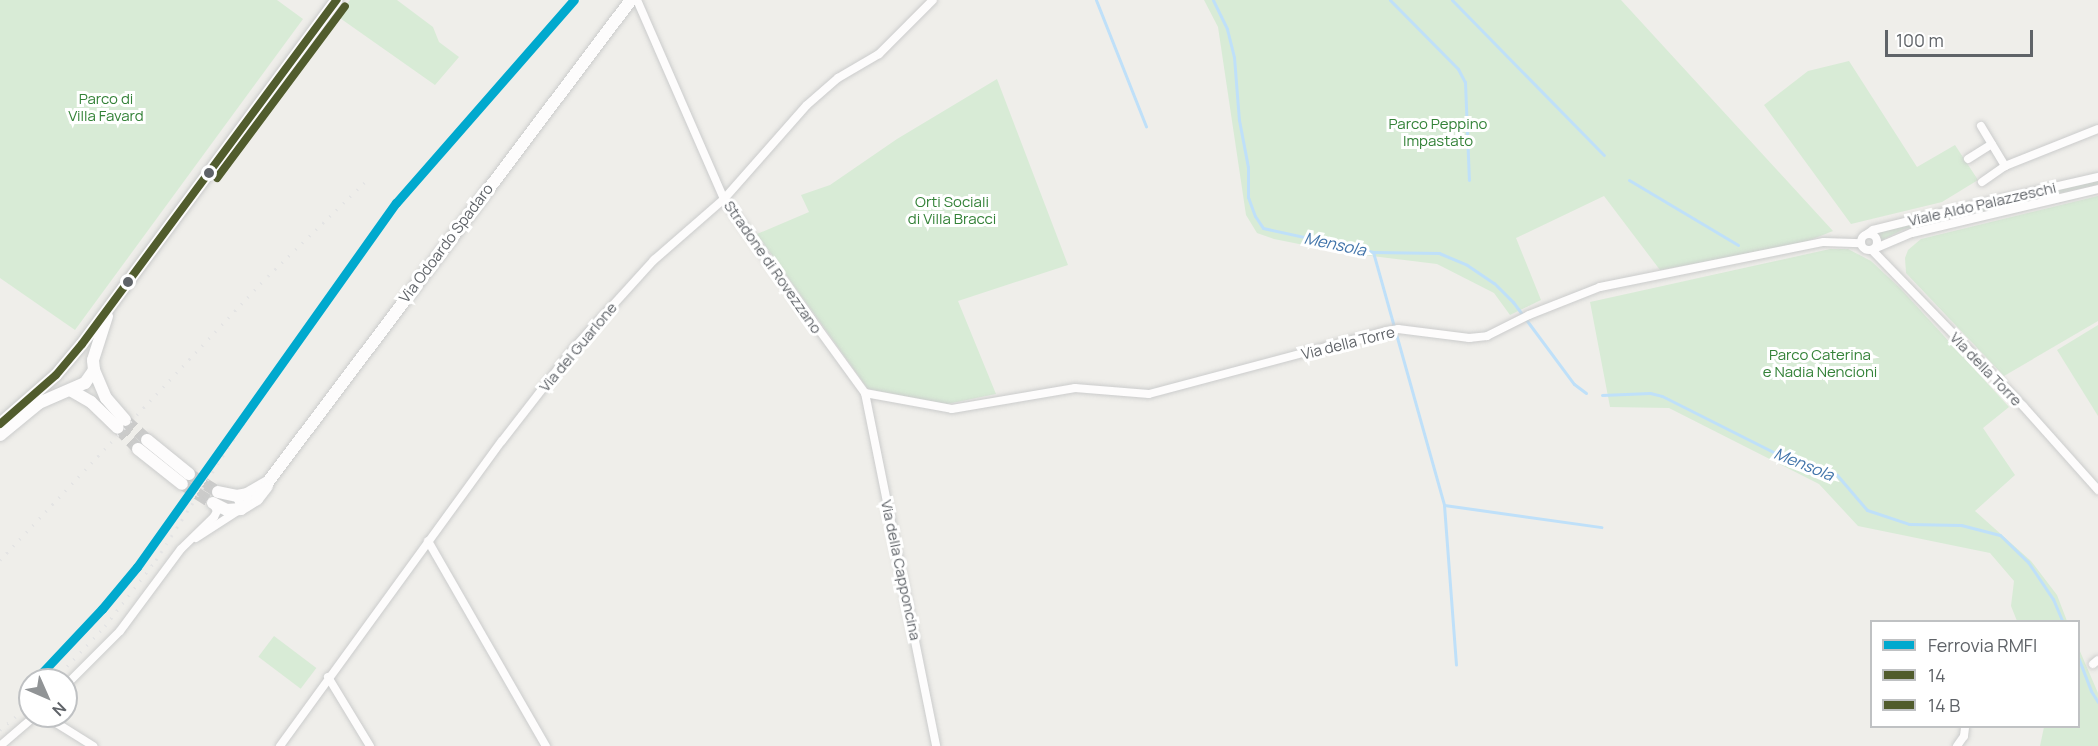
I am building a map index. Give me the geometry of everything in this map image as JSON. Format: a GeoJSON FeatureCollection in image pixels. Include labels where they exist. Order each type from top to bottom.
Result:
{"type":"FeatureCollection","features":[{"type":"Feature","properties":{"kind":"street"},"geometry":{"type":"LineString","coordinates":[[0,424],[56,375],[62,364],[75,353],[337,0]]}},
{"type":"Feature","properties":{"kind":"street","name":"Via Odoardo Spadaro"},"geometry":{"type":"LineString","coordinates":[[237,496],[262,486],[273,475],[632,0]]}},
{"type":"Feature","properties":{"kind":"street","name":"Stradone di Rovezzano"},"geometry":{"type":"LineString","coordinates":[[637,0],[724,199],[865,393]]}},
{"type":"Feature","properties":{"kind":"street","name":"Via del Guarlone"},"geometry":{"type":"LineString","coordinates":[[280,746],[428,541],[575,347],[654,260],[724,199],[807,105],[838,78],[879,54],[933,0]]}},
{"type":"Feature","properties":{"kind":"street"},"geometry":{"type":"LineString","coordinates":[[1981,126],[2005,166]]}},
{"type":"Feature","properties":{"kind":"street"},"geometry":{"type":"LineString","coordinates":[[1982,182],[2005,166],[2098,129]]}},
{"type":"Feature","properties":{"kind":"street"},"geometry":{"type":"LineString","coordinates":[[1968,159],[1992,144]]}},
{"type":"Feature","properties":{"kind":"street","name":"Viale Aldo Palazzeschi"},"geometry":{"type":"LineString","coordinates":[[1867,234],[1873,230],[1938,213],[2098,177]]}},
{"type":"Feature","properties":{"kind":"street","name":"Viale Aldo Palazzeschi"},"geometry":{"type":"LineString","coordinates":[[1874,249],[1912,232],[2098,189]]}},
{"type":"Feature","properties":{"kind":"street"},"geometry":{"type":"LineString","coordinates":[[1867,234],[1876,238],[1874,249],[1865,250],[1861,243],[1867,234]]}},
{"type":"Feature","properties":{"kind":"street","name":"Via della Torre"},"geometry":{"type":"LineString","coordinates":[[865,393],[952,409],[1076,388],[1149,394],[1398,329],[1477,338],[1494,333],[1529,315],[1600,287],[1824,242],[1861,243]]}},
{"type":"Feature","properties":{"kind":"street","name":"Via della Torre"},"geometry":{"type":"LineString","coordinates":[[1874,249],[2023,406],[2098,490]]}},
{"type":"Feature","properties":{"kind":"street"},"geometry":{"type":"LineString","coordinates":[[0,435],[39,404],[85,383],[94,365],[110,306]]}},
{"type":"Feature","properties":{"kind":"street"},"geometry":{"type":"LineString","coordinates":[[56,375],[58,385],[91,402],[121,424],[106,398],[94,365],[84,352],[75,353]]}},
{"type":"Feature","properties":{"kind":"street","name":"Via della Capponcina"},"geometry":{"type":"LineString","coordinates":[[865,393],[936,746]]}},
{"type":"Feature","properties":{"kind":"street"},"geometry":{"type":"LineString","coordinates":[[143,444],[185,479]]}},
{"type":"Feature","properties":{"kind":"street"},"geometry":{"type":"LineString","coordinates":[[181,549],[257,499],[273,475]]}},
{"type":"Feature","properties":{"kind":"street"},"geometry":{"type":"LineString","coordinates":[[216,498],[237,496],[241,509]]}},
{"type":"Feature","properties":{"kind":"street"},"geometry":{"type":"LineString","coordinates":[[216,498],[227,510],[241,509]]}},
{"type":"Feature","properties":{"kind":"street"},"geometry":{"type":"LineString","coordinates":[[78,673],[120,631],[181,549],[216,514],[216,498]]}},
{"type":"Feature","properties":{"kind":"street"},"geometry":{"type":"LineString","coordinates":[[428,541],[546,746]]}},
{"type":"Feature","properties":{"kind":"street"},"geometry":{"type":"LineString","coordinates":[[328,677],[369,746]]}},
{"type":"Feature","properties":{"kind":"street"},"geometry":{"type":"LineString","coordinates":[[0,746],[21,728]]}},
{"type":"Feature","properties":{"kind":"street"},"geometry":{"type":"LineString","coordinates":[[64,728],[93,746]]}},
{"type":"Feature","properties":{"kind":"street"},"geometry":{"type":"LineString","coordinates":[[1957,746],[1964,736],[1965,728]]}},
{"type":"Feature","properties":{"kind":"green space","name":"Parco di Villa Favard"},"geometry":{"type":"Polygon","coordinates":[[[0,0],[277,0],[303,19],[75,330],[0,278],[0,0]]]}},
{"type":"Feature","properties":{"kind":"green space"},"geometry":{"type":"Polygon","coordinates":[[[350,0],[397,0],[433,27],[439,42],[459,57],[435,85],[337,16],[350,0]]]}},
{"type":"Feature","properties":{"kind":"green space","name":"Parco Peppino Impastato"},"geometry":{"type":"Polygon","coordinates":[[[1204,0],[1621,0],[1833,231],[1800,244],[1660,270],[1604,196],[1516,238],[1541,300],[1510,315],[1494,293],[1437,264],[1339,252],[1274,239],[1257,233],[1246,215],[1218,27],[1204,0]]]}},
{"type":"Feature","properties":{"kind":"green space"},"geometry":{"type":"Polygon","coordinates":[[[1849,61],[1917,167],[1955,145],[1978,180],[1942,202],[1851,224],[1764,105],[1808,71],[1849,61]]]}},
{"type":"Feature","properties":{"kind":"green space","name":"Orti Sociali di Villa Bracci"},"geometry":{"type":"Polygon","coordinates":[[[997,79],[1068,265],[958,301],[996,394],[947,404],[868,389],[757,234],[809,212],[801,195],[830,185],[897,139],[997,79]]]}},
{"type":"Feature","properties":{"kind":"green space"},"geometry":{"type":"Polygon","coordinates":[[[2098,181],[2098,184],[1904,229],[1882,240],[1878,232],[2098,181]]]}},
{"type":"Feature","properties":{"kind":"green space"},"geometry":{"type":"Polygon","coordinates":[[[2098,196],[2098,321],[2004,376],[1906,273],[1905,258],[1908,250],[1921,239],[2098,196]]]}},
{"type":"Feature","properties":{"kind":"green space","name":"Parco Caterina e Nadia Nencioni"},"geometry":{"type":"Polygon","coordinates":[[[1830,249],[1848,249],[1871,261],[1900,288],[2009,407],[1983,428],[2015,475],[1975,511],[2031,561],[2057,595],[2067,620],[2017,620],[2011,606],[2014,581],[1990,553],[1858,526],[1819,484],[1669,408],[1610,407],[1590,302],[1830,249]]]}},
{"type":"Feature","properties":{"kind":"green space"},"geometry":{"type":"Polygon","coordinates":[[[2098,325],[2098,416],[2057,350],[2098,325]]]}},
{"type":"Feature","properties":{"kind":"green space"},"geometry":{"type":"Polygon","coordinates":[[[274,636],[316,668],[301,689],[258,657],[274,636]]]}},
{"type":"Feature","properties":{"kind":"green space"},"geometry":{"type":"Polygon","coordinates":[[[2080,651],[2098,693],[2098,746],[2040,746],[2044,728],[2080,728],[2080,651]]]}},
{"type":"Feature","properties":{"kind":"waterway"},"geometry":{"type":"LineString","coordinates":[[1096,0],[1146,126]]}},
{"type":"Feature","properties":{"kind":"waterway","name":"Mensola"},"geometry":{"type":"LineString","coordinates":[[1213,0],[1227,29],[1234,57],[1239,120],[1248,167],[1248,197],[1255,216],[1263,228],[1373,252],[1439,253],[1467,265],[1494,283],[1513,302],[1574,384],[1586,393]]}},
{"type":"Feature","properties":{"kind":"waterway"},"geometry":{"type":"LineString","coordinates":[[1390,0],[1458,69],[1465,82],[1469,180]]}},
{"type":"Feature","properties":{"kind":"waterway"},"geometry":{"type":"LineString","coordinates":[[1452,0],[1604,155]]}},
{"type":"Feature","properties":{"kind":"waterway"},"geometry":{"type":"LineString","coordinates":[[1629,180],[1738,245]]}},
{"type":"Feature","properties":{"kind":"waterway"},"geometry":{"type":"LineString","coordinates":[[1373,252],[1444,505],[1456,665]]}},
{"type":"Feature","properties":{"kind":"waterway","name":"Mensola"},"geometry":{"type":"LineString","coordinates":[[1602,395],[1650,393],[1662,396],[1801,466],[1829,470],[1837,475],[1867,510],[1909,524],[1961,525],[2000,535],[2028,562],[2053,599],[2062,620]]}},
{"type":"Feature","properties":{"kind":"waterway"},"geometry":{"type":"LineString","coordinates":[[1444,505],[1601,527]]}},
{"type":"Feature","properties":{"kind":"waterway","name":"Mensola"},"geometry":{"type":"LineString","coordinates":[[2080,662],[2091,691],[2098,702]]}},
{"type":"Feature","properties":{"kind":"tunnel"},"geometry":{"type":"LineString","coordinates":[[125,420],[147,440]]}},
{"type":"Feature","properties":{"kind":"tunnel"},"geometry":{"type":"LineString","coordinates":[[118,428],[138,449]]}},
{"type":"Feature","properties":{"kind":"tunnel"},"geometry":{"type":"LineString","coordinates":[[189,474],[218,492]]}},
{"type":"Feature","properties":{"kind":"tunnel"},"geometry":{"type":"LineString","coordinates":[[182,484],[213,503]]}},
{"type":"Feature","properties":{"kind":"railway"},"geometry":{"type":"LineString","coordinates":[[0,560],[268,276],[367,180]]}},
{"type":"Feature","properties":{"kind":"railway"},"geometry":{"type":"LineString","coordinates":[[65,668],[105,626],[156,560],[278,370]]}},
{"type":"Feature","properties":{"kind":"railway"},"geometry":{"type":"LineString","coordinates":[[0,730],[18,714]]}},
{"type":"Feature","properties":{"kind":"rail line","name":"RMFI"},"geometry":{"type":"LineString","coordinates":[[46,668],[102,609],[137,567],[396,203],[574,0]]}},
{"type":"Feature","properties":{"kind":"transit line","name":"14"},"geometry":{"type":"LineString","coordinates":[[0,424],[56,375],[82,344],[337,0]]}},
{"type":"Feature","properties":{"kind":"transit line"},"geometry":{"type":"LineString","coordinates":[[217,178],[345,6]]}}]}
